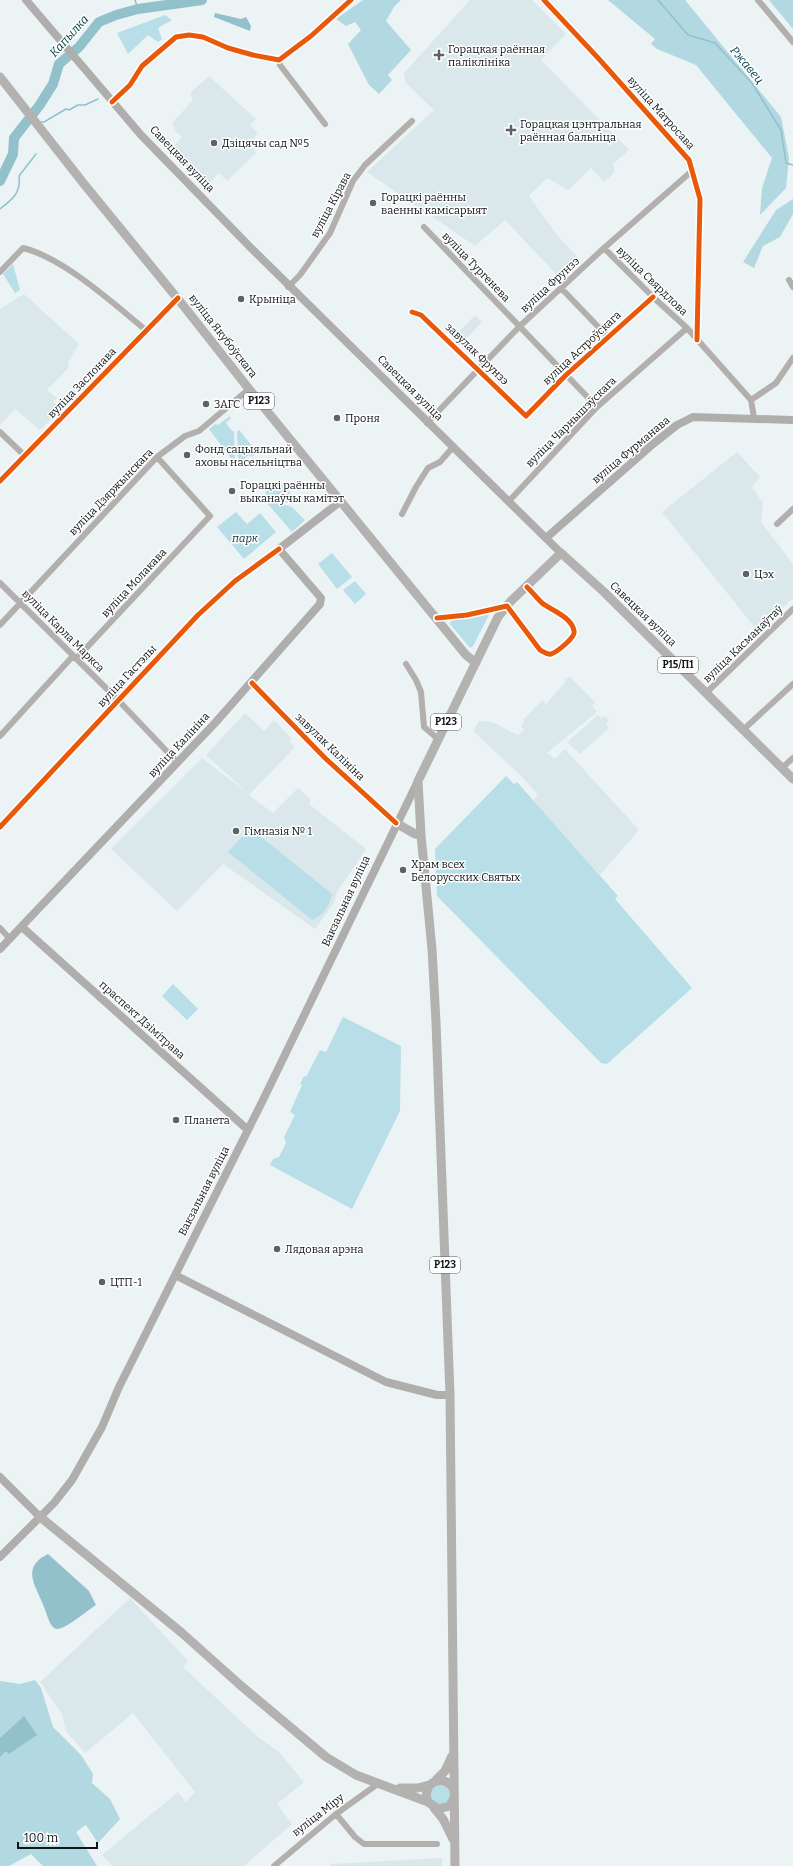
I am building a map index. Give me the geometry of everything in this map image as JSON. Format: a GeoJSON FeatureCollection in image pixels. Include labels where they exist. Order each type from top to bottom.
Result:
{"type":"FeatureCollection","features":[{"type":"Feature","properties":{"kind":"main road","name":"Савецкая вуліца"},"geometry":{"type":"LineString","coordinates":[[26,0],[62,40],[141,135],[288,287],[793,779]]}},
{"type":"Feature","properties":{"kind":"main road","name":"вуліца Якубоўскага"},"geometry":{"type":"LineString","coordinates":[[0,77],[84,184],[178,298],[249,389],[466,655],[476,663]]}},
{"type":"Feature","properties":{"kind":"main road","name":"вуліца Фурманава"},"geometry":{"type":"LineString","coordinates":[[546,538],[677,425],[693,417],[793,420]]}},
{"type":"Feature","properties":{"kind":"main road","name":"вуліца Гастэлы"},"geometry":{"type":"LineString","coordinates":[[279,549],[341,501]]}},
{"type":"Feature","properties":{"kind":"main road","name":"вуліца Калініна"},"geometry":{"type":"LineString","coordinates":[[0,949],[178,763],[252,683],[320,604],[321,598],[279,549]]}},
{"type":"Feature","properties":{"kind":"main road","name":"Вакзальная вуліца"},"geometry":{"type":"LineString","coordinates":[[0,1557],[62,1494],[87,1455],[102,1427],[119,1387],[290,1046],[396,823],[498,617],[561,552]]}},
{"type":"Feature","properties":{"kind":"main road","name":"Р123"},"geometry":{"type":"LineString","coordinates":[[418,780],[421,835],[432,950],[436,1022],[450,1395],[455,1866]]}},
{"type":"Feature","properties":{"kind":"main road"},"geometry":{"type":"LineString","coordinates":[[396,823],[415,834],[421,835]]}},
{"type":"Feature","properties":{"kind":"main road","name":"праспект Дзімітрава"},"geometry":{"type":"LineString","coordinates":[[22,927],[248,1130]]}},
{"type":"Feature","properties":{"kind":"main road"},"geometry":{"type":"LineString","coordinates":[[175,1275],[386,1382],[437,1395],[450,1395]]}},
{"type":"Feature","properties":{"kind":"main road"},"geometry":{"type":"LineString","coordinates":[[0,1477],[39,1516],[182,1633],[320,1752],[356,1774],[431,1805],[447,1808],[453,1802],[454,1794],[449,1782],[441,1780],[418,1788],[392,1788]]}},
{"type":"Feature","properties":{"kind":"main road"},"geometry":{"type":"LineString","coordinates":[[454,1751],[445,1771],[433,1783],[426,1793],[431,1805],[449,1830],[455,1844]]}},
{"type":"Feature","properties":{"kind":"street"},"geometry":{"type":"LineString","coordinates":[[112,102],[130,86],[142,66],[176,37],[189,35],[203,37],[228,48],[279,60],[311,36],[351,0]]}},
{"type":"Feature","properties":{"kind":"street","name":"вуліца Матросава"},"geometry":{"type":"LineString","coordinates":[[544,0],[686,155],[693,170],[700,199],[697,340]]}},
{"type":"Feature","properties":{"kind":"street"},"geometry":{"type":"LineString","coordinates":[[758,0],[793,42]]}},
{"type":"Feature","properties":{"kind":"street"},"geometry":{"type":"LineString","coordinates":[[279,60],[280,64],[325,124]]}},
{"type":"Feature","properties":{"kind":"street","name":"вуліца Кірава"},"geometry":{"type":"LineString","coordinates":[[288,287],[304,269],[330,233],[354,181],[365,165],[412,121]]}},
{"type":"Feature","properties":{"kind":"street","name":"вуліца Фрунзэ"},"geometry":{"type":"LineString","coordinates":[[427,423],[520,326],[604,248],[693,170]]}},
{"type":"Feature","properties":{"kind":"street","name":"вуліца Тургенева"},"geometry":{"type":"LineString","coordinates":[[424,227],[597,407]]}},
{"type":"Feature","properties":{"kind":"street"},"geometry":{"type":"LineString","coordinates":[[0,272],[23,248],[35,251],[71,272],[115,304],[147,331]]}},
{"type":"Feature","properties":{"kind":"street","name":"вуліца Свярдлова"},"geometry":{"type":"LineString","coordinates":[[604,248],[653,297],[687,328]]}},
{"type":"Feature","properties":{"kind":"street"},"geometry":{"type":"LineString","coordinates":[[789,280],[793,287]]}},
{"type":"Feature","properties":{"kind":"street"},"geometry":{"type":"LineString","coordinates":[[562,288],[608,338]]}},
{"type":"Feature","properties":{"kind":"street","name":"вуліца Астроўскага"},"geometry":{"type":"LineString","coordinates":[[526,416],[566,375],[653,297]]}},
{"type":"Feature","properties":{"kind":"street","name":"вуліца Заслонава"},"geometry":{"type":"LineString","coordinates":[[0,481],[178,298]]}},
{"type":"Feature","properties":{"kind":"street","name":"завулак Фрунзэ"},"geometry":{"type":"LineString","coordinates":[[412,312],[421,314],[526,416]]}},
{"type":"Feature","properties":{"kind":"street"},"geometry":{"type":"LineString","coordinates":[[687,328],[751,400],[754,418]]}},
{"type":"Feature","properties":{"kind":"street","name":"вуліца Чарнышэўскага"},"geometry":{"type":"LineString","coordinates":[[509,501],[597,407],[687,328]]}},
{"type":"Feature","properties":{"kind":"street"},"geometry":{"type":"LineString","coordinates":[[751,400],[776,383],[793,358]]}},
{"type":"Feature","properties":{"kind":"street","name":"вуліца Дзяржынскага"},"geometry":{"type":"LineString","coordinates":[[0,625],[156,457],[185,436],[199,431],[249,389]]}},
{"type":"Feature","properties":{"kind":"street"},"geometry":{"type":"LineString","coordinates":[[0,432],[25,456]]}},
{"type":"Feature","properties":{"kind":"street"},"geometry":{"type":"LineString","coordinates":[[402,514],[428,468],[440,462],[453,447]]}},
{"type":"Feature","properties":{"kind":"street","name":"вуліца Молакава"},"geometry":{"type":"LineString","coordinates":[[0,736],[210,516],[156,457]]}},
{"type":"Feature","properties":{"kind":"street"},"geometry":{"type":"LineString","coordinates":[[777,524],[793,509]]}},
{"type":"Feature","properties":{"kind":"street","name":"вуліца Гастэлы"},"geometry":{"type":"LineString","coordinates":[[0,827],[118,700],[223,591],[249,569],[279,549]]}},
{"type":"Feature","properties":{"kind":"street","name":"вуліца Карла Маркса"},"geometry":{"type":"LineString","coordinates":[[0,583],[118,700],[178,763]]}},
{"type":"Feature","properties":{"kind":"street"},"geometry":{"type":"LineString","coordinates":[[437,618],[507,606],[540,650],[547,654],[552,654],[574,636],[574,630],[570,623],[560,614],[542,603],[527,587]]}},
{"type":"Feature","properties":{"kind":"street","name":"вуліца Касманаўтаў"},"geometry":{"type":"LineString","coordinates":[[706,693],[793,609]]}},
{"type":"Feature","properties":{"kind":"street"},"geometry":{"type":"LineString","coordinates":[[406,664],[416,680],[421,692],[424,727],[438,739]]}},
{"type":"Feature","properties":{"kind":"street","name":"завулак Калініна"},"geometry":{"type":"LineString","coordinates":[[252,683],[325,758],[396,823]]}},
{"type":"Feature","properties":{"kind":"street"},"geometry":{"type":"LineString","coordinates":[[744,730],[793,684]]}},
{"type":"Feature","properties":{"kind":"street"},"geometry":{"type":"LineString","coordinates":[[782,768],[793,758]]}},
{"type":"Feature","properties":{"kind":"street"},"geometry":{"type":"LineString","coordinates":[[0,928],[10,939]]}},
{"type":"Feature","properties":{"kind":"street","name":"вуліца Міру"},"geometry":{"type":"LineString","coordinates":[[274,1866],[336,1814],[379,1784]]}},
{"type":"Feature","properties":{"kind":"street"},"geometry":{"type":"LineString","coordinates":[[336,1814],[355,1838],[364,1844],[437,1844]]}},
{"type":"Feature","properties":{"kind":"shaded area"},"geometry":{"type":"Polygon","coordinates":[[[363,0],[401,0],[394,7],[386,21],[411,50],[388,75],[392,80],[379,94],[369,85],[348,44],[361,30],[355,22],[346,26],[336,19],[363,0]]]}},
{"type":"Feature","properties":{"kind":"shaded area","name":"Горацкая цэнтральная раённая бальніца"},"geometry":{"type":"Polygon","coordinates":[[[470,0],[532,0],[566,34],[541,60],[629,150],[613,164],[615,172],[604,182],[591,168],[568,190],[547,178],[529,196],[557,235],[580,260],[578,263],[579,264],[561,279],[505,220],[475,246],[367,172],[434,110],[406,83],[404,73],[470,0]]]}},
{"type":"Feature","properties":{"kind":"shaded area"},"geometry":{"type":"Polygon","coordinates":[[[608,0],[685,0],[781,117],[789,158],[786,188],[760,215],[762,188],[772,158],[696,65],[657,49],[651,44],[655,39],[608,0]]]}},
{"type":"Feature","properties":{"kind":"shaded area"},"geometry":{"type":"Polygon","coordinates":[[[769,0],[793,0],[793,29],[769,0]]]}},
{"type":"Feature","properties":{"kind":"shaded area"},"geometry":{"type":"Polygon","coordinates":[[[215,13],[241,19],[246,17],[251,26],[250,31],[214,17],[215,13]]]}},
{"type":"Feature","properties":{"kind":"shaded area"},"geometry":{"type":"Polygon","coordinates":[[[209,76],[256,119],[250,125],[258,133],[255,137],[255,154],[227,181],[219,173],[206,187],[169,151],[182,137],[176,132],[172,123],[193,100],[190,93],[209,76]]]}},
{"type":"Feature","properties":{"kind":"shaded area"},"geometry":{"type":"Polygon","coordinates":[[[793,199],[793,214],[780,237],[763,246],[754,268],[743,262],[776,210],[793,199]]]}},
{"type":"Feature","properties":{"kind":"shaded area"},"geometry":{"type":"Polygon","coordinates":[[[24,294],[79,344],[68,362],[69,367],[47,390],[57,398],[53,402],[61,409],[40,430],[15,409],[0,425],[0,309],[24,294]]]}},
{"type":"Feature","properties":{"kind":"shaded area"},"geometry":{"type":"Polygon","coordinates":[[[475,315],[482,322],[459,346],[452,339],[475,315]]]}},
{"type":"Feature","properties":{"kind":"shaded area"},"geometry":{"type":"Polygon","coordinates":[[[737,452],[760,477],[752,487],[763,503],[761,522],[793,564],[793,599],[756,629],[662,512],[737,452]]]}},
{"type":"Feature","properties":{"kind":"shaded area"},"geometry":{"type":"Polygon","coordinates":[[[570,677],[595,702],[592,706],[597,712],[547,753],[555,759],[565,749],[639,830],[600,875],[533,800],[538,795],[521,776],[473,731],[479,721],[492,722],[518,735],[524,730],[521,726],[524,722],[523,720],[542,700],[546,704],[566,681],[564,679],[570,677]]]}},
{"type":"Feature","properties":{"kind":"shaded area","name":"Гімназія № 1"},"geometry":{"type":"Polygon","coordinates":[[[245,713],[264,731],[274,720],[292,739],[290,742],[295,747],[249,795],[273,813],[298,788],[311,800],[309,804],[366,849],[337,892],[334,903],[315,929],[223,864],[177,911],[111,849],[202,758],[249,794],[206,755],[245,713]]]}},
{"type":"Feature","properties":{"kind":"shaded area"},"geometry":{"type":"Polygon","coordinates":[[[598,715],[601,718],[604,716],[609,720],[606,724],[609,728],[580,754],[567,742],[598,715]]]}},
{"type":"Feature","properties":{"kind":"shaded area"},"geometry":{"type":"Polygon","coordinates":[[[48,1554],[89,1591],[96,1605],[71,1623],[57,1629],[50,1623],[32,1576],[35,1564],[48,1554]]]}},
{"type":"Feature","properties":{"kind":"shaded area"},"geometry":{"type":"Polygon","coordinates":[[[130,1598],[188,1661],[183,1667],[258,1737],[279,1752],[304,1782],[277,1804],[292,1824],[244,1866],[112,1866],[102,1855],[178,1792],[186,1802],[195,1792],[133,1713],[85,1753],[66,1731],[62,1714],[40,1682],[130,1598]]]}},
{"type":"Feature","properties":{"kind":"shaded area"},"geometry":{"type":"Polygon","coordinates":[[[35,1680],[41,1688],[53,1727],[81,1755],[93,1774],[92,1783],[110,1799],[120,1819],[98,1843],[86,1825],[76,1832],[97,1866],[43,1866],[31,1854],[9,1866],[0,1866],[0,1681],[20,1684],[35,1680]]]}},
{"type":"Feature","properties":{"kind":"shaded area"},"geometry":{"type":"Polygon","coordinates":[[[24,1716],[37,1735],[9,1754],[6,1751],[0,1757],[0,1738],[24,1716]]]}},
{"type":"Feature","properties":{"kind":"shaded area"},"geometry":{"type":"Polygon","coordinates":[[[442,1858],[442,1866],[331,1866],[331,1864],[442,1858]]]}},
{"type":"Feature","properties":{"kind":"green space"},"geometry":{"type":"Polygon","coordinates":[[[165,15],[172,20],[158,28],[162,39],[158,42],[148,35],[128,54],[117,33],[165,15]]]}},
{"type":"Feature","properties":{"kind":"green space"},"geometry":{"type":"Polygon","coordinates":[[[13,264],[20,290],[15,293],[3,274],[13,264]]]}},
{"type":"Feature","properties":{"kind":"green space"},"geometry":{"type":"Polygon","coordinates":[[[230,416],[231,418],[226,423],[232,431],[234,431],[235,460],[233,461],[209,429],[215,424],[218,425],[230,416]]]}},
{"type":"Feature","properties":{"kind":"green space"},"geometry":{"type":"Polygon","coordinates":[[[239,430],[257,452],[252,457],[249,455],[244,459],[246,461],[242,464],[238,460],[237,431],[239,430]]]}},
{"type":"Feature","properties":{"kind":"green space"},"geometry":{"type":"Polygon","coordinates":[[[280,480],[297,502],[292,504],[267,496],[265,492],[269,489],[271,491],[276,486],[275,483],[280,480]]]}},
{"type":"Feature","properties":{"kind":"green space"},"geometry":{"type":"Polygon","coordinates":[[[268,500],[292,507],[305,520],[292,532],[267,503],[268,500]]]}},
{"type":"Feature","properties":{"kind":"green space","name":"парк"},"geometry":{"type":"Polygon","coordinates":[[[236,512],[247,524],[260,513],[276,532],[244,559],[217,527],[236,512]]]}},
{"type":"Feature","properties":{"kind":"green space"},"geometry":{"type":"Polygon","coordinates":[[[332,553],[352,577],[337,589],[318,564],[332,553]]]}},
{"type":"Feature","properties":{"kind":"green space"},"geometry":{"type":"Polygon","coordinates":[[[355,581],[366,594],[355,604],[343,590],[355,581]]]}},
{"type":"Feature","properties":{"kind":"green space"},"geometry":{"type":"Polygon","coordinates":[[[487,613],[489,615],[473,646],[470,648],[450,624],[452,619],[487,613]]]}},
{"type":"Feature","properties":{"kind":"green space"},"geometry":{"type":"Polygon","coordinates":[[[506,776],[514,784],[517,782],[618,896],[615,899],[692,988],[607,1064],[601,1063],[437,896],[435,849],[506,776]]]}},
{"type":"Feature","properties":{"kind":"green space"},"geometry":{"type":"Polygon","coordinates":[[[250,828],[332,894],[330,902],[323,913],[312,920],[228,852],[250,828]]]}},
{"type":"Feature","properties":{"kind":"green space"},"geometry":{"type":"Polygon","coordinates":[[[173,984],[198,1009],[187,1020],[162,996],[173,984]]]}},
{"type":"Feature","properties":{"kind":"green space"},"geometry":{"type":"Polygon","coordinates":[[[343,1017],[401,1046],[400,1111],[352,1209],[270,1165],[273,1159],[279,1157],[286,1143],[284,1137],[295,1115],[290,1112],[302,1085],[300,1084],[304,1076],[306,1077],[320,1050],[326,1052],[343,1017]]]}},
{"type":"Feature","properties":{"kind":"green space"},"geometry":{"type":"Polygon","coordinates":[[[445,1784],[452,1792],[449,1802],[442,1806],[432,1802],[429,1791],[434,1785],[445,1784]]]}},
{"type":"Feature","properties":{"kind":"waterway"},"geometry":{"type":"LineString","coordinates":[[135,0],[138,9]]}},
{"type":"Feature","properties":{"kind":"waterway","name":"Капылка"},"geometry":{"type":"LineString","coordinates":[[0,181],[13,154],[14,138],[39,106],[53,84],[59,64],[79,47],[99,22],[116,15],[138,9],[202,0]]}},
{"type":"Feature","properties":{"kind":"waterway","name":"Ржавец"},"geometry":{"type":"LineString","coordinates":[[658,0],[688,35],[715,43],[752,83],[781,130],[786,163],[793,165]]}},
{"type":"Feature","properties":{"kind":"waterway"},"geometry":{"type":"LineString","coordinates":[[40,122],[44,122],[66,109],[69,110],[78,105],[85,105],[98,99]]}},
{"type":"Feature","properties":{"kind":"waterway","name":"Капылка"},"geometry":{"type":"LineString","coordinates":[[25,124],[32,123]]}},
{"type":"Feature","properties":{"kind":"waterway"},"geometry":{"type":"LineString","coordinates":[[0,209],[15,195],[19,187],[19,176],[36,154]]}},
{"type":"Feature","properties":{"kind":"cycle path"},"geometry":{"type":"LineString","coordinates":[[112,102],[130,85],[142,66],[176,37],[189,35],[203,37],[228,48],[279,60],[311,36],[351,0]]}},
{"type":"Feature","properties":{"kind":"cycle path"},"geometry":{"type":"LineString","coordinates":[[544,0],[689,160],[700,199],[697,340]]}},
{"type":"Feature","properties":{"kind":"cycle path"},"geometry":{"type":"LineString","coordinates":[[412,312],[421,315],[526,416],[566,375],[653,297]]}},
{"type":"Feature","properties":{"kind":"cycle path"},"geometry":{"type":"LineString","coordinates":[[0,481],[178,298]]}},
{"type":"Feature","properties":{"kind":"cycle path"},"geometry":{"type":"LineString","coordinates":[[0,827],[198,615],[235,581],[279,549]]}},
{"type":"Feature","properties":{"kind":"cycle path"},"geometry":{"type":"LineString","coordinates":[[437,618],[467,615],[507,606],[540,650],[547,654],[554,653],[572,637],[574,634],[572,626],[561,614],[542,603],[527,587]]}},
{"type":"Feature","properties":{"kind":"cycle path"},"geometry":{"type":"LineString","coordinates":[[252,683],[325,758],[396,823]]}},
{"type":"Feature","properties":{"kind":"place","name":"Горацкая раённая паліклініка"},"geometry":{"type":"Point","coordinates":[439,55]}},
{"type":"Feature","properties":{"kind":"place","name":"Горацкая цэнтральная раённая бальніца"},"geometry":{"type":"Point","coordinates":[511,130]}},
{"type":"Feature","properties":{"kind":"place","name":"Дзіцячы сад №5"},"geometry":{"type":"Point","coordinates":[214,143]}},
{"type":"Feature","properties":{"kind":"place","name":"Горацкі раённы ваенны камісарыят"},"geometry":{"type":"Point","coordinates":[373,203]}},
{"type":"Feature","properties":{"kind":"place","name":"Крыніца"},"geometry":{"type":"Point","coordinates":[241,299]}},
{"type":"Feature","properties":{"kind":"place","name":"ЗАГС"},"geometry":{"type":"Point","coordinates":[206,404]}},
{"type":"Feature","properties":{"kind":"place","name":"Проня"},"geometry":{"type":"Point","coordinates":[337,418]}},
{"type":"Feature","properties":{"kind":"place","name":"Фонд сацыяльнай аховы насельніцтва"},"geometry":{"type":"Point","coordinates":[187,455]}},
{"type":"Feature","properties":{"kind":"place","name":"Горацкі раённы выканаўчы камітэт"},"geometry":{"type":"Point","coordinates":[232,491]}},
{"type":"Feature","properties":{"kind":"place","name":"Цэх"},"geometry":{"type":"Point","coordinates":[746,574]}},
{"type":"Feature","properties":{"kind":"place","name":"Гімназія № 1"},"geometry":{"type":"Point","coordinates":[236,831]}},
{"type":"Feature","properties":{"kind":"place","name":"Храм всех Белорусских Святых"},"geometry":{"type":"Point","coordinates":[403,870]}},
{"type":"Feature","properties":{"kind":"place","name":"Планета"},"geometry":{"type":"Point","coordinates":[176,1120]}},
{"type":"Feature","properties":{"kind":"place","name":"Лядовая арэна"},"geometry":{"type":"Point","coordinates":[277,1249]}},
{"type":"Feature","properties":{"kind":"place","name":"ЦТП-1"},"geometry":{"type":"Point","coordinates":[102,1282]}}]}
